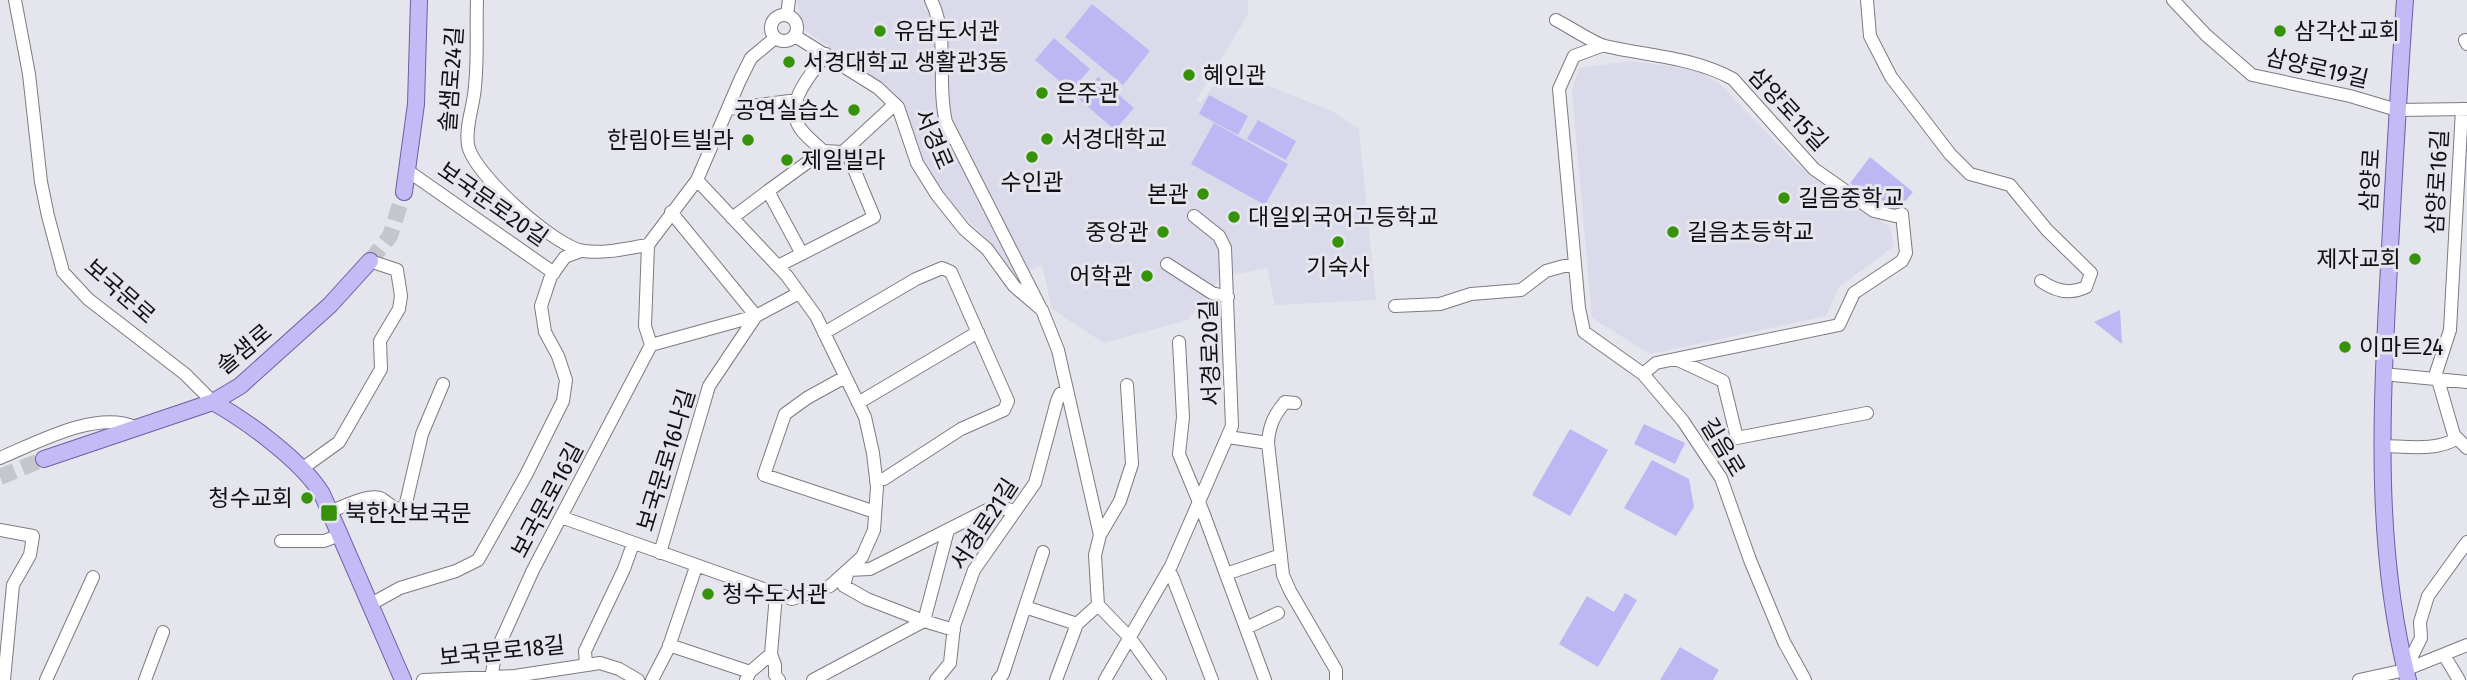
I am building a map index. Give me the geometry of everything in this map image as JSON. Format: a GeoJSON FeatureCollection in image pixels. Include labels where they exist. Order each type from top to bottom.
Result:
{"type":"FeatureCollection","features":[{"type":"Feature","properties":{"kind":"main road"},"geometry":{"type":"LineString","coordinates":[[404,192],[416,104],[419,0]]}},
{"type":"Feature","properties":{"kind":"main road","name":"삼양로"},"geometry":{"type":"LineString","coordinates":[[2405,0],[2381,446],[2384,531],[2397,636],[2407,675]]}},
{"type":"Feature","properties":{"kind":"main road","name":"솔샘로"},"geometry":{"type":"LineString","coordinates":[[44,459],[213,402],[240,386],[330,304],[370,261]]}},
{"type":"Feature","properties":{"kind":"main road","name":"보국문로"},"geometry":{"type":"LineString","coordinates":[[213,402],[235,414],[303,468],[314,480],[403,680]]}},
{"type":"Feature","properties":{"kind":"street","name":"보국문로"},"geometry":{"type":"LineString","coordinates":[[15,0],[29,74],[41,182],[63,272],[88,299],[178,368],[213,402]]}},
{"type":"Feature","properties":{"kind":"street","name":"솔샘로24길"},"geometry":{"type":"LineString","coordinates":[[477,0],[475,88],[468,121],[468,146],[485,176],[513,205],[555,236],[581,251]]}},
{"type":"Feature","properties":{"kind":"street"},"geometry":{"type":"LineString","coordinates":[[787,15],[789,0]]}},
{"type":"Feature","properties":{"kind":"street","name":"서경로"},"geometry":{"type":"LineString","coordinates":[[930,0],[939,16],[942,34],[942,105],[946,122],[1042,310],[1058,350],[1100,535]]}},
{"type":"Feature","properties":{"kind":"street"},"geometry":{"type":"LineString","coordinates":[[1867,0],[1870,36],[1891,77],[1950,154],[1970,174],[2010,185],[2047,230],[2091,273],[2086,287],[2075,292],[2052,289],[2041,281]]}},
{"type":"Feature","properties":{"kind":"street","name":"삼양로19길"},"geometry":{"type":"LineString","coordinates":[[2173,0],[2206,35],[2252,75],[2350,96],[2397,110],[2465,109]]}},
{"type":"Feature","properties":{"kind":"street"},"geometry":{"type":"LineString","coordinates":[[780,15],[793,17],[797,24],[795,36],[788,41],[775,38],[771,29],[773,20],[780,15]]}},
{"type":"Feature","properties":{"kind":"street","name":"삼양로15길"},"geometry":{"type":"LineString","coordinates":[[1556,20],[1601,46],[1662,55],[1722,73],[1733,79],[1814,169],[1874,211],[1895,216],[1902,214],[1906,253],[1902,261],[1854,293],[1839,325],[1676,359]]}},
{"type":"Feature","properties":{"kind":"street","name":"서경로"},"geometry":{"type":"LineString","coordinates":[[795,36],[878,88],[895,104],[909,133],[917,163],[937,195],[964,229],[987,249],[1014,286],[1042,310]]}},
{"type":"Feature","properties":{"kind":"street"},"geometry":{"type":"LineString","coordinates":[[775,38],[751,58],[697,180],[648,245],[645,326],[651,345],[756,316],[799,293]]}},
{"type":"Feature","properties":{"kind":"street","name":"길음로"},"geometry":{"type":"LineString","coordinates":[[1601,46],[1574,56],[1559,89],[1575,266],[1584,332],[1643,374],[1683,421],[1721,478],[1750,560],[1784,642],[1805,680]]}},
{"type":"Feature","properties":{"kind":"street"},"geometry":{"type":"LineString","coordinates":[[823,151],[800,128],[797,100],[802,87],[826,54]]}},
{"type":"Feature","properties":{"kind":"street"},"geometry":{"type":"LineString","coordinates":[[728,109],[797,100]]}},
{"type":"Feature","properties":{"kind":"street"},"geometry":{"type":"LineString","coordinates":[[843,152],[895,104]]}},
{"type":"Feature","properties":{"kind":"street","name":"삼양로16길"},"geometry":{"type":"LineString","coordinates":[[2437,380],[2436,373],[2449,330],[2465,109]]}},
{"type":"Feature","properties":{"kind":"street"},"geometry":{"type":"LineString","coordinates":[[732,218],[823,151],[843,152],[849,157],[874,217],[778,266]]}},
{"type":"Feature","properties":{"kind":"street","name":"보국문로20길"},"geometry":{"type":"LineString","coordinates":[[408,171],[554,272]]}},
{"type":"Feature","properties":{"kind":"street"},"geometry":{"type":"LineString","coordinates":[[561,517],[792,600],[830,586],[862,557],[874,530],[876,481],[865,417],[816,316],[778,266],[697,180]]}},
{"type":"Feature","properties":{"kind":"street"},"geometry":{"type":"LineString","coordinates":[[768,191],[802,254]]}},
{"type":"Feature","properties":{"kind":"street"},"geometry":{"type":"LineString","coordinates":[[671,212],[756,316]]}},
{"type":"Feature","properties":{"kind":"street","name":"서경로20길"},"geometry":{"type":"LineString","coordinates":[[1130,638],[1168,571],[1228,437],[1233,419],[1226,248],[1219,236],[1194,216]]}},
{"type":"Feature","properties":{"kind":"street"},"geometry":{"type":"LineString","coordinates":[[581,251],[609,251],[648,245]]}},
{"type":"Feature","properties":{"kind":"street","name":"보국문로20길"},"geometry":{"type":"LineString","coordinates":[[371,604],[400,588],[456,571],[478,560],[526,475],[563,401],[566,380],[558,356],[545,332],[541,306],[554,272],[565,257],[581,251]]}},
{"type":"Feature","properties":{"kind":"street"},"geometry":{"type":"LineString","coordinates":[[303,468],[339,442],[381,369],[380,341],[399,309],[401,296],[397,270],[370,261]]}},
{"type":"Feature","properties":{"kind":"street"},"geometry":{"type":"LineString","coordinates":[[1167,264],[1212,293],[1228,297]]}},
{"type":"Feature","properties":{"kind":"street"},"geometry":{"type":"LineString","coordinates":[[1395,306],[1440,304],[1471,294],[1521,290],[1546,271],[1575,266]]}},
{"type":"Feature","properties":{"kind":"street"},"geometry":{"type":"LineString","coordinates":[[824,333],[916,279],[942,268],[951,272],[1008,401],[1004,410],[961,429],[884,479],[876,481]]}},
{"type":"Feature","properties":{"kind":"street","name":"보국문로16나길"},"geometry":{"type":"LineString","coordinates":[[660,554],[709,386],[756,316]]}},
{"type":"Feature","properties":{"kind":"street"},"geometry":{"type":"LineString","coordinates":[[858,403],[978,332]]}},
{"type":"Feature","properties":{"kind":"street"},"geometry":{"type":"LineString","coordinates":[[1179,342],[1183,417],[1179,454],[1265,680]]}},
{"type":"Feature","properties":{"kind":"street","name":"보국문로16길"},"geometry":{"type":"LineString","coordinates":[[491,679],[495,654],[533,570],[651,345]]}},
{"type":"Feature","properties":{"kind":"street"},"geometry":{"type":"LineString","coordinates":[[1643,374],[1656,363],[1676,359],[1723,381],[1737,438],[1867,413]]}},
{"type":"Feature","properties":{"kind":"street"},"geometry":{"type":"LineString","coordinates":[[2383,374],[2467,382]]}},
{"type":"Feature","properties":{"kind":"street"},"geometry":{"type":"LineString","coordinates":[[845,377],[785,414],[764,475],[875,512]]}},
{"type":"Feature","properties":{"kind":"street"},"geometry":{"type":"LineString","coordinates":[[2437,380],[2456,438],[2467,448]]}},
{"type":"Feature","properties":{"kind":"street"},"geometry":{"type":"LineString","coordinates":[[330,512],[374,496],[382,498],[392,509],[401,510],[406,503],[422,434],[443,384]]}},
{"type":"Feature","properties":{"kind":"street","name":"서경로"},"geometry":{"type":"LineString","coordinates":[[1098,605],[1095,555],[1100,535],[1120,501],[1132,464],[1127,385]]}},
{"type":"Feature","properties":{"kind":"street","name":"서경로21길"},"geometry":{"type":"LineString","coordinates":[[936,680],[950,663],[954,630],[974,570],[1035,482],[1057,401],[1060,394],[1067,391]]}},
{"type":"Feature","properties":{"kind":"street"},"geometry":{"type":"LineString","coordinates":[[1295,403],[1285,402],[1269,428],[1268,443],[1283,575],[1290,592],[1336,670],[1336,680]]}},
{"type":"Feature","properties":{"kind":"street"},"geometry":{"type":"LineString","coordinates":[[0,457],[46,438],[98,422],[122,421],[135,428]]}},
{"type":"Feature","properties":{"kind":"street"},"geometry":{"type":"LineString","coordinates":[[1228,437],[1268,443]]}},
{"type":"Feature","properties":{"kind":"street"},"geometry":{"type":"LineString","coordinates":[[2381,446],[2432,446],[2449,443],[2456,438]]}},
{"type":"Feature","properties":{"kind":"street"},"geometry":{"type":"LineString","coordinates":[[848,570],[870,569],[989,509],[1015,511]]}},
{"type":"Feature","properties":{"kind":"street"},"geometry":{"type":"LineString","coordinates":[[0,530],[33,536],[30,555],[13,585],[4,680]]}},
{"type":"Feature","properties":{"kind":"street"},"geometry":{"type":"LineString","coordinates":[[813,680],[924,621],[948,530]]}},
{"type":"Feature","properties":{"kind":"street"},"geometry":{"type":"LineString","coordinates":[[281,541],[324,541],[340,536]]}},
{"type":"Feature","properties":{"kind":"street"},"geometry":{"type":"LineString","coordinates":[[2407,675],[2421,638],[2420,622],[2428,596],[2455,555],[2467,542]]}},
{"type":"Feature","properties":{"kind":"street","name":"보국문로18길"},"geometry":{"type":"LineString","coordinates":[[586,664],[585,651],[633,544]]}},
{"type":"Feature","properties":{"kind":"street"},"geometry":{"type":"LineString","coordinates":[[998,680],[1003,674],[1043,552]]}},
{"type":"Feature","properties":{"kind":"street"},"geometry":{"type":"LineString","coordinates":[[1226,574],[1281,555]]}},
{"type":"Feature","properties":{"kind":"street"},"geometry":{"type":"LineString","coordinates":[[652,680],[669,645],[696,567]]}},
{"type":"Feature","properties":{"kind":"street"},"geometry":{"type":"LineString","coordinates":[[848,570],[844,586],[867,599],[954,630]]}},
{"type":"Feature","properties":{"kind":"street"},"geometry":{"type":"LineString","coordinates":[[1168,571],[1212,680]]}},
{"type":"Feature","properties":{"kind":"street"},"geometry":{"type":"LineString","coordinates":[[46,680],[93,577]]}},
{"type":"Feature","properties":{"kind":"street"},"geometry":{"type":"LineString","coordinates":[[669,645],[753,677],[777,678],[771,654],[776,595]]}},
{"type":"Feature","properties":{"kind":"street"},"geometry":{"type":"LineString","coordinates":[[1056,680],[1077,624],[1098,605],[1130,638],[1160,680]]}},
{"type":"Feature","properties":{"kind":"street"},"geometry":{"type":"LineString","coordinates":[[1025,607],[1077,624]]}},
{"type":"Feature","properties":{"kind":"street"},"geometry":{"type":"LineString","coordinates":[[1246,628],[1278,613]]}},
{"type":"Feature","properties":{"kind":"street"},"geometry":{"type":"LineString","coordinates":[[145,680],[163,632]]}},
{"type":"Feature","properties":{"kind":"street"},"geometry":{"type":"LineString","coordinates":[[1105,680],[1130,638]]}},
{"type":"Feature","properties":{"kind":"street"},"geometry":{"type":"LineString","coordinates":[[2359,680],[2407,675],[2467,645]]}},
{"type":"Feature","properties":{"kind":"street"},"geometry":{"type":"LineString","coordinates":[[753,677],[771,654]]}},
{"type":"Feature","properties":{"kind":"street"},"geometry":{"type":"LineString","coordinates":[[2444,655],[2459,680]]}},
{"type":"Feature","properties":{"kind":"street","name":"보국문로18길"},"geometry":{"type":"LineString","coordinates":[[423,680],[491,679],[600,663],[619,669],[638,680]]}},
{"type":"Feature","properties":{"kind":"shaded area"},"geometry":{"type":"Polygon","coordinates":[[[797,0],[1248,0],[1248,14],[1196,101],[1201,103],[1225,69],[1332,111],[1359,129],[1376,300],[1275,305],[1267,268],[1221,277],[1188,320],[1104,343],[1052,309],[1042,265],[1012,278],[991,243],[948,201],[923,165],[903,105],[890,89],[806,31],[797,0]]]}},
{"type":"Feature","properties":{"kind":"shaded area"},"geometry":{"type":"Polygon","coordinates":[[[1092,4],[1150,51],[1123,85],[1065,37],[1092,4]]]}},
{"type":"Feature","properties":{"kind":"shaded area"},"geometry":{"type":"Polygon","coordinates":[[[1054,38],[1090,69],[1071,91],[1035,60],[1054,38]]]}},
{"type":"Feature","properties":{"kind":"shaded area"},"geometry":{"type":"Polygon","coordinates":[[[1630,61],[1696,69],[1720,84],[1798,165],[1890,227],[1894,246],[1839,287],[1826,316],[1650,354],[1592,318],[1572,91],[1579,68],[1630,61]]]}},
{"type":"Feature","properties":{"kind":"shaded area"},"geometry":{"type":"Polygon","coordinates":[[[1098,77],[1134,108],[1115,130],[1079,99],[1098,77]]]}},
{"type":"Feature","properties":{"kind":"shaded area"},"geometry":{"type":"Polygon","coordinates":[[[1209,95],[1248,116],[1238,135],[1199,114],[1209,95]]]}},
{"type":"Feature","properties":{"kind":"shaded area"},"geometry":{"type":"Polygon","coordinates":[[[1258,120],[1296,141],[1286,160],[1247,139],[1258,120]]]}},
{"type":"Feature","properties":{"kind":"shaded area"},"geometry":{"type":"Polygon","coordinates":[[[1214,123],[1288,164],[1265,205],[1191,164],[1214,123]]]}},
{"type":"Feature","properties":{"kind":"shaded area"},"geometry":{"type":"Polygon","coordinates":[[[1870,157],[1913,192],[1892,217],[1850,183],[1870,157]]]}},
{"type":"Feature","properties":{"kind":"shaded area"},"geometry":{"type":"Polygon","coordinates":[[[2120,310],[2122,344],[2094,322],[2120,310]]]}},
{"type":"Feature","properties":{"kind":"shaded area"},"geometry":{"type":"Polygon","coordinates":[[[1644,424],[1685,443],[1675,464],[1634,444],[1644,424]]]}},
{"type":"Feature","properties":{"kind":"shaded area"},"geometry":{"type":"Polygon","coordinates":[[[1570,429],[1608,450],[1570,516],[1532,495],[1570,429]]]}},
{"type":"Feature","properties":{"kind":"shaded area"},"geometry":{"type":"Polygon","coordinates":[[[1652,460],[1689,479],[1694,507],[1676,536],[1624,508],[1652,460]]]}},
{"type":"Feature","properties":{"kind":"shaded area"},"geometry":{"type":"Polygon","coordinates":[[[1625,593],[1637,600],[1598,667],[1559,644],[1587,596],[1614,612],[1625,593]]]}},
{"type":"Feature","properties":{"kind":"shaded area"},"geometry":{"type":"Polygon","coordinates":[[[1680,647],[1719,670],[1713,680],[1660,680],[1680,647]]]}},
{"type":"Feature","properties":{"kind":"tunnel"},"geometry":{"type":"LineString","coordinates":[[370,261],[390,236],[404,192]]}},
{"type":"Feature","properties":{"kind":"tunnel"},"geometry":{"type":"LineString","coordinates":[[0,477],[44,459]]}},
{"type":"Feature","properties":{"kind":"place","name":"유담도서관"},"geometry":{"type":"Point","coordinates":[880,31]}},
{"type":"Feature","properties":{"kind":"place","name":"삼각산교회"},"geometry":{"type":"Point","coordinates":[2280,31]}},
{"type":"Feature","properties":{"kind":"place","name":"서경대학교 생활관3동"},"geometry":{"type":"Point","coordinates":[789,62]}},
{"type":"Feature","properties":{"kind":"place","name":"혜인관"},"geometry":{"type":"Point","coordinates":[1189,75]}},
{"type":"Feature","properties":{"kind":"place","name":"은주관"},"geometry":{"type":"Point","coordinates":[1042,93]}},
{"type":"Feature","properties":{"kind":"place","name":"공연실습소"},"geometry":{"type":"Point","coordinates":[854,110]}},
{"type":"Feature","properties":{"kind":"place","name":"서경대학교"},"geometry":{"type":"Point","coordinates":[1047,139]}},
{"type":"Feature","properties":{"kind":"place","name":"한림아트빌라"},"geometry":{"type":"Point","coordinates":[748,140]}},
{"type":"Feature","properties":{"kind":"place","name":"수인관"},"geometry":{"type":"Point","coordinates":[1032,157]}},
{"type":"Feature","properties":{"kind":"place","name":"제일빌라"},"geometry":{"type":"Point","coordinates":[787,160]}},
{"type":"Feature","properties":{"kind":"place","name":"본관"},"geometry":{"type":"Point","coordinates":[1203,194]}},
{"type":"Feature","properties":{"kind":"place","name":"길음중학교"},"geometry":{"type":"Point","coordinates":[1784,198]}},
{"type":"Feature","properties":{"kind":"place","name":"대일외국어고등학교"},"geometry":{"type":"Point","coordinates":[1234,217]}},
{"type":"Feature","properties":{"kind":"place","name":"중앙관"},"geometry":{"type":"Point","coordinates":[1163,232]}},
{"type":"Feature","properties":{"kind":"place","name":"길음초등학교"},"geometry":{"type":"Point","coordinates":[1673,232]}},
{"type":"Feature","properties":{"kind":"place","name":"기숙사"},"geometry":{"type":"Point","coordinates":[1338,242]}},
{"type":"Feature","properties":{"kind":"place","name":"제자교회"},"geometry":{"type":"Point","coordinates":[2415,259]}},
{"type":"Feature","properties":{"kind":"place","name":"어학관"},"geometry":{"type":"Point","coordinates":[1147,276]}},
{"type":"Feature","properties":{"kind":"place","name":"이마트24"},"geometry":{"type":"Point","coordinates":[2345,347]}},
{"type":"Feature","properties":{"kind":"place","name":"청수교회"},"geometry":{"type":"Point","coordinates":[307,498]}},
{"type":"Feature","properties":{"kind":"place","name":"북한산보국문"},"geometry":{"type":"Point","coordinates":[329,513]}},
{"type":"Feature","properties":{"kind":"place","name":"청수도서관"},"geometry":{"type":"Point","coordinates":[708,594]}}]}
